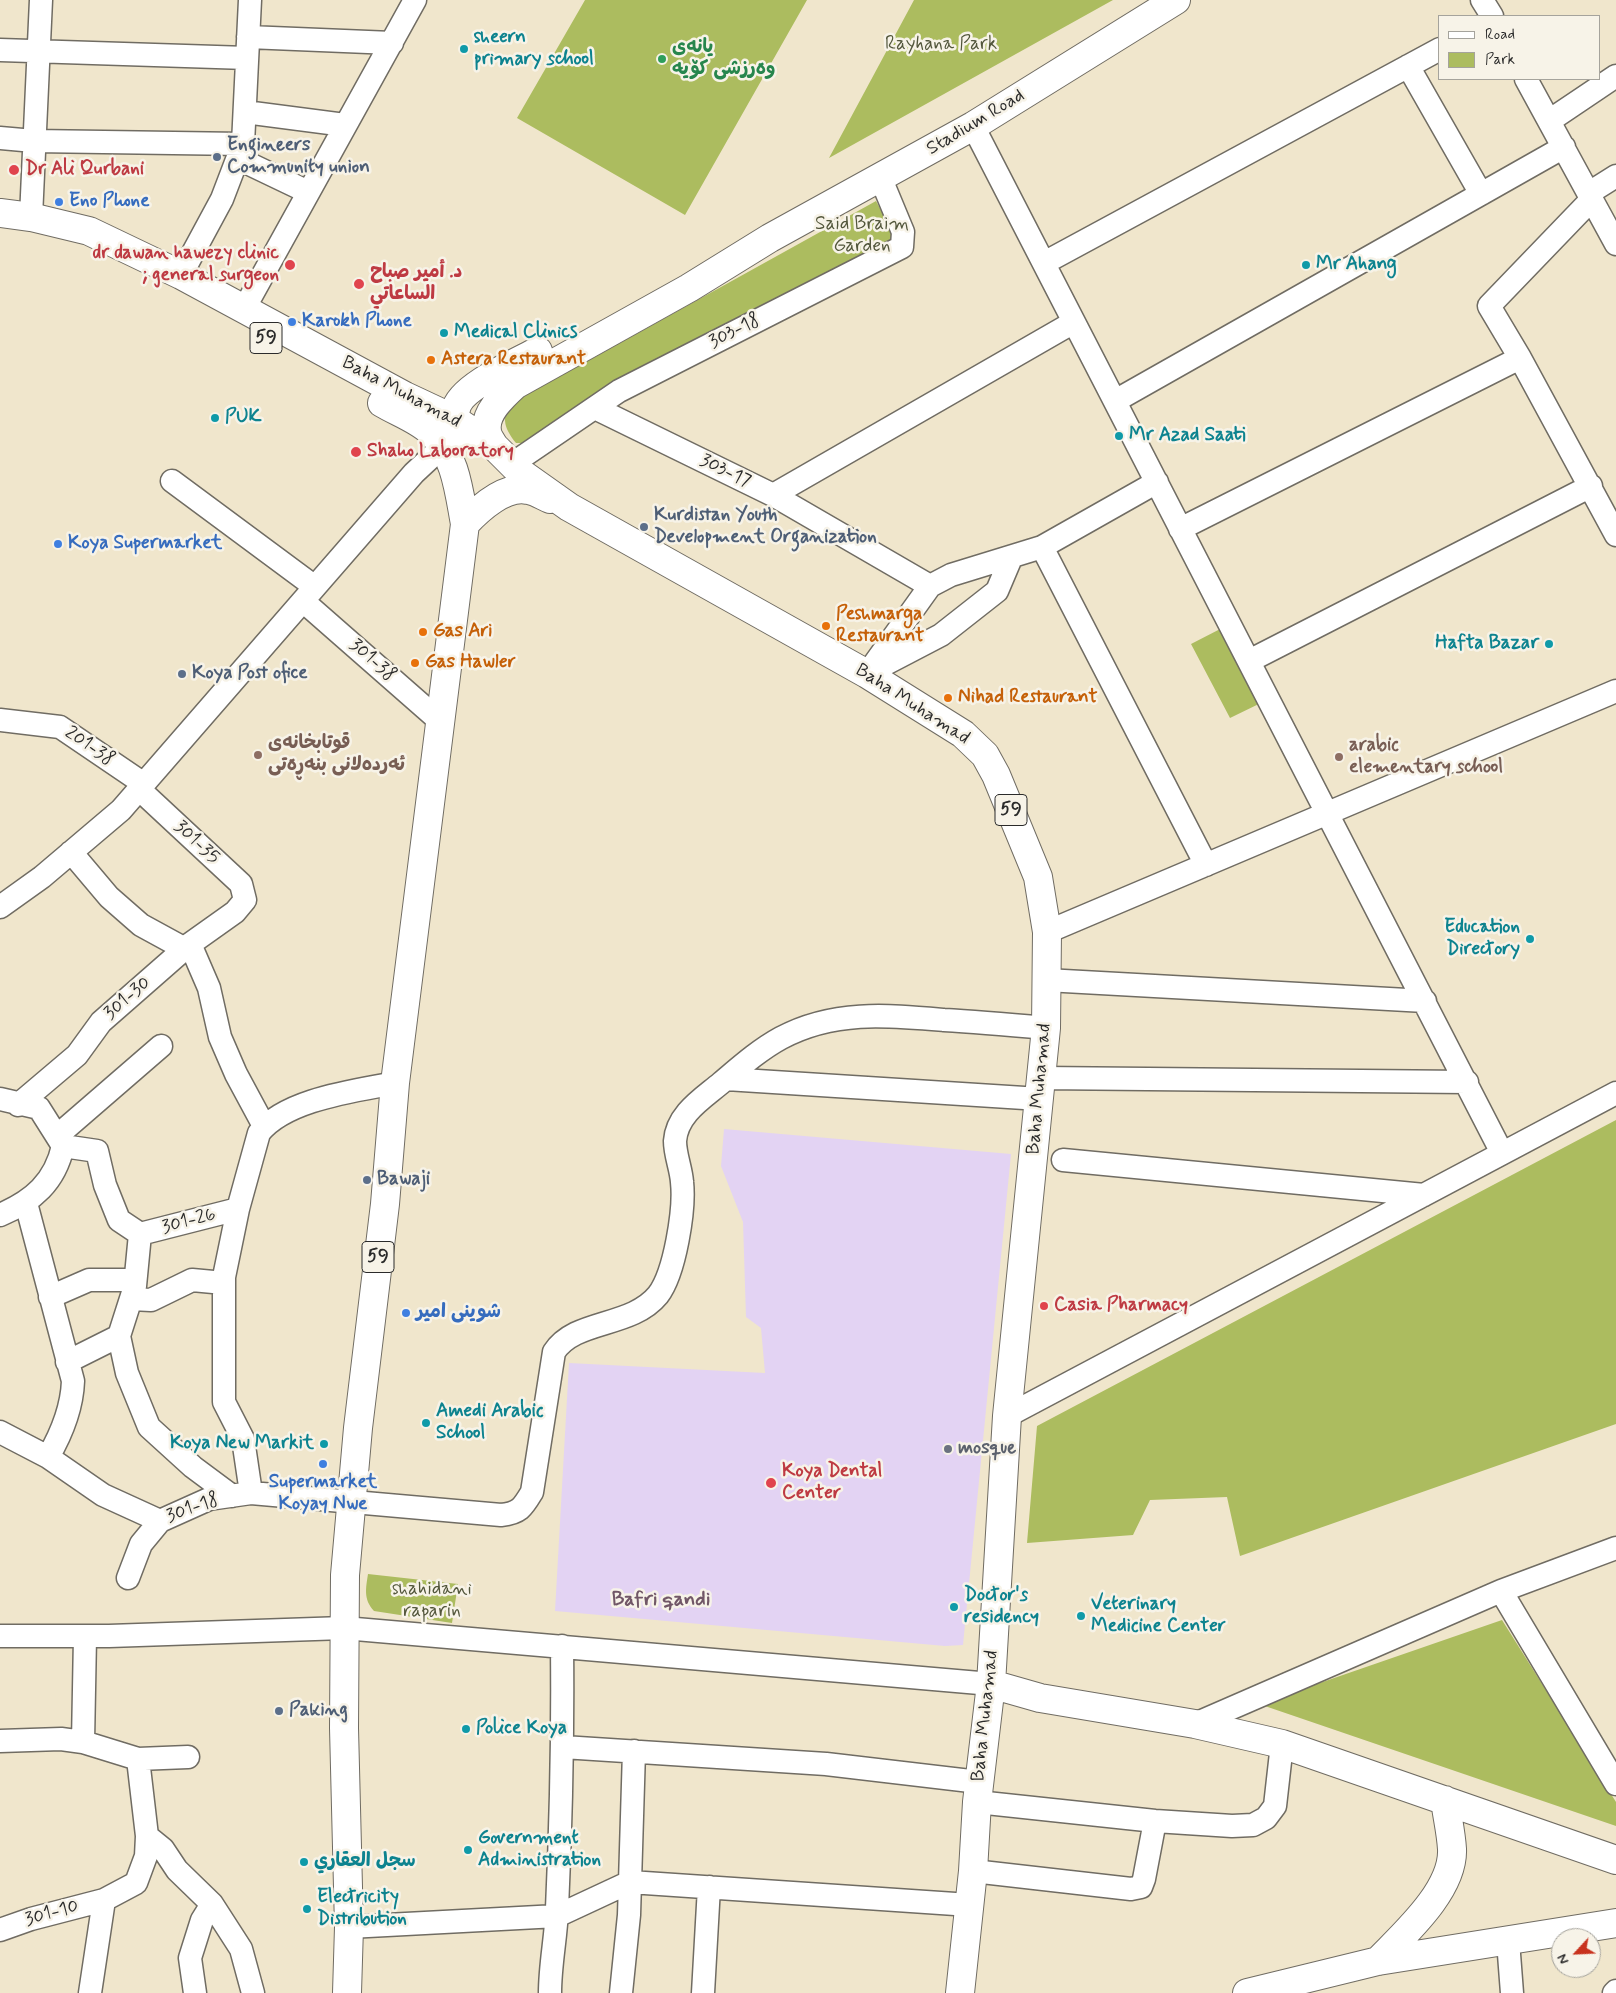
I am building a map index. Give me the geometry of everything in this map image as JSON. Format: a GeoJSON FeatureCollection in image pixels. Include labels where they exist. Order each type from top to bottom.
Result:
{"type":"FeatureCollection","features":[{"type":"Feature","properties":{"kind":"main road","name":"Stadium Road"},"geometry":{"type":"LineString","coordinates":[[770,238],[881,179],[974,126],[1169,2]]}},
{"type":"Feature","properties":{"kind":"main road","name":"Baha Muhamad"},"geometry":{"type":"LineString","coordinates":[[9,224],[89,232],[181,275],[244,309],[437,423],[503,455],[569,507],[867,674],[963,734],[985,755],[999,782],[1038,877],[1047,932],[1046,1028],[1007,1416],[991,1684],[978,1792],[973,1872],[960,1993]]}},
{"type":"Feature","properties":{"kind":"main road","name":"59"},"geometry":{"type":"LineString","coordinates":[[9,224],[58,237],[101,252],[437,423],[457,480],[465,524],[396,1083],[345,1575],[344,1628],[349,1927],[347,1993]]}},
{"type":"Feature","properties":{"kind":"main road"},"geometry":{"type":"LineString","coordinates":[[437,423],[456,407],[464,395],[499,372],[664,284],[770,238]]}},
{"type":"Feature","properties":{"kind":"main road"},"geometry":{"type":"LineString","coordinates":[[503,455],[487,432],[489,418],[495,406],[515,385],[689,288],[770,238]]}},
{"type":"Feature","properties":{"kind":"main road"},"geometry":{"type":"LineString","coordinates":[[437,423],[429,394],[499,372]]}},
{"type":"Feature","properties":{"kind":"main road"},"geometry":{"type":"LineString","coordinates":[[437,423],[495,406]]}},
{"type":"Feature","properties":{"kind":"main road"},"geometry":{"type":"LineString","coordinates":[[465,524],[480,507],[502,494],[527,489],[569,507]]}},
{"type":"Feature","properties":{"kind":"main road"},"geometry":{"type":"LineString","coordinates":[[991,1684],[1040,1698],[1195,1724],[1282,1744],[1616,1860]]}},
{"type":"Feature","properties":{"kind":"main road"},"geometry":{"type":"LineString","coordinates":[[1378,1961],[1422,1917],[1444,1881],[1452,1851],[1445,1800]]}},
{"type":"Feature","properties":{"kind":"main road"},"geometry":{"type":"LineString","coordinates":[[1262,1991],[1378,1961],[1616,1922]]}},
{"type":"Feature","properties":{"kind":"street"},"geometry":{"type":"LineString","coordinates":[[9,224],[34,141],[41,0]]}},
{"type":"Feature","properties":{"kind":"street"},"geometry":{"type":"LineString","coordinates":[[181,275],[209,225],[241,151],[245,112],[250,0]]}},
{"type":"Feature","properties":{"kind":"street"},"geometry":{"type":"LineString","coordinates":[[244,309],[415,0]]}},
{"type":"Feature","properties":{"kind":"street"},"geometry":{"type":"LineString","coordinates":[[0,50],[392,43]]}},
{"type":"Feature","properties":{"kind":"street"},"geometry":{"type":"LineString","coordinates":[[1044,264],[1438,50]]}},
{"type":"Feature","properties":{"kind":"street"},"geometry":{"type":"LineString","coordinates":[[1408,66],[1481,194]]}},
{"type":"Feature","properties":{"kind":"street"},"geometry":{"type":"LineString","coordinates":[[1549,121],[1616,76]]}},
{"type":"Feature","properties":{"kind":"street"},"geometry":{"type":"LineString","coordinates":[[1527,80],[1616,244]]}},
{"type":"Feature","properties":{"kind":"street"},"geometry":{"type":"LineString","coordinates":[[245,112],[345,125]]}},
{"type":"Feature","properties":{"kind":"street"},"geometry":{"type":"LineString","coordinates":[[974,126],[1502,1153]]}},
{"type":"Feature","properties":{"kind":"street"},"geometry":{"type":"LineString","coordinates":[[0,138],[241,151],[308,192]]}},
{"type":"Feature","properties":{"kind":"street"},"geometry":{"type":"LineString","coordinates":[[1115,401],[1564,147]]}},
{"type":"Feature","properties":{"kind":"street"},"geometry":{"type":"LineString","coordinates":[[1616,176],[1590,196],[1489,306],[1591,486],[1616,535]]}},
{"type":"Feature","properties":{"kind":"street","name":"303-18"},"geometry":{"type":"LineString","coordinates":[[503,455],[595,408],[619,391],[902,247],[903,232],[881,179]]}},
{"type":"Feature","properties":{"kind":"street"},"geometry":{"type":"LineString","coordinates":[[773,495],[1074,322]]}},
{"type":"Feature","properties":{"kind":"street"},"geometry":{"type":"LineString","coordinates":[[1180,529],[1520,358]]}},
{"type":"Feature","properties":{"kind":"street","name":"303-17"},"geometry":{"type":"LineString","coordinates":[[595,408],[773,495],[930,586]]}},
{"type":"Feature","properties":{"kind":"street"},"geometry":{"type":"LineString","coordinates":[[0,907],[42,877],[121,810],[142,787],[414,473],[437,423]]}},
{"type":"Feature","properties":{"kind":"street","name":"301-38"},"geometry":{"type":"LineString","coordinates":[[172,481],[309,594],[441,722]]}},
{"type":"Feature","properties":{"kind":"street"},"geometry":{"type":"LineString","coordinates":[[867,674],[930,586],[951,575],[1011,558],[1042,546],[1157,482]]}},
{"type":"Feature","properties":{"kind":"street"},"geometry":{"type":"LineString","coordinates":[[1248,661],[1591,486]]}},
{"type":"Feature","properties":{"kind":"street"},"geometry":{"type":"LineString","coordinates":[[1042,546],[1206,865]]}},
{"type":"Feature","properties":{"kind":"street"},"geometry":{"type":"LineString","coordinates":[[867,674],[940,636],[997,591],[1011,558]]}},
{"type":"Feature","properties":{"kind":"street"},"geometry":{"type":"LineString","coordinates":[[1047,932],[1616,691]]}},
{"type":"Feature","properties":{"kind":"street","name":"201-38"},"geometry":{"type":"LineString","coordinates":[[0,720],[60,727],[142,787]]}},
{"type":"Feature","properties":{"kind":"street","name":"301-35"},"geometry":{"type":"LineString","coordinates":[[142,787],[240,884],[245,900]]}},
{"type":"Feature","properties":{"kind":"street"},"geometry":{"type":"LineString","coordinates":[[71,852],[109,897],[141,924],[188,947],[209,988],[220,1037],[229,1059],[264,1126]]}},
{"type":"Feature","properties":{"kind":"street","name":"301-30"},"geometry":{"type":"LineString","coordinates":[[9,1102],[77,1055],[101,1022],[188,947],[235,912],[245,900]]}},
{"type":"Feature","properties":{"kind":"street"},"geometry":{"type":"LineString","coordinates":[[1046,980],[1425,1001]]}},
{"type":"Feature","properties":{"kind":"street","name":"301-18"},"geometry":{"type":"LineString","coordinates":[[128,1578],[141,1544],[160,1521],[209,1499],[241,1495],[502,1515],[514,1514],[524,1507],[534,1485],[554,1352],[561,1341],[581,1332],[620,1320],[642,1308],[658,1295],[667,1278],[681,1230],[683,1204],[682,1181],[675,1142],[677,1131],[688,1111],[752,1057],[781,1038],[813,1024],[846,1017],[881,1014],[1046,1028]]}},
{"type":"Feature","properties":{"kind":"street"},"geometry":{"type":"LineString","coordinates":[[60,1141],[161,1046]]}},
{"type":"Feature","properties":{"kind":"street"},"geometry":{"type":"LineString","coordinates":[[726,1079],[1041,1088],[1467,1082]]}},
{"type":"Feature","properties":{"kind":"street"},"geometry":{"type":"LineString","coordinates":[[60,1141],[97,1151],[105,1185],[119,1220],[140,1234],[133,1289],[119,1336],[128,1373],[149,1427],[193,1467],[241,1495],[243,1439],[224,1402],[224,1283],[238,1209],[259,1133],[264,1126],[299,1106],[325,1097],[396,1083]]}},
{"type":"Feature","properties":{"kind":"street"},"geometry":{"type":"LineString","coordinates":[[1007,1416],[1616,1093]]}},
{"type":"Feature","properties":{"kind":"street"},"geometry":{"type":"LineString","coordinates":[[0,1215],[26,1203],[48,1180],[58,1166],[60,1141],[39,1108],[9,1102]]}},
{"type":"Feature","properties":{"kind":"street"},"geometry":{"type":"LineString","coordinates":[[1063,1160],[1424,1195]]}},
{"type":"Feature","properties":{"kind":"street"},"geometry":{"type":"LineString","coordinates":[[26,1203],[73,1381],[72,1399],[60,1436],[48,1457]]}},
{"type":"Feature","properties":{"kind":"street","name":"301-26"},"geometry":{"type":"LineString","coordinates":[[140,1234],[238,1209]]}},
{"type":"Feature","properties":{"kind":"street"},"geometry":{"type":"LineString","coordinates":[[50,1297],[89,1280],[133,1289],[151,1300],[192,1280],[224,1283]]}},
{"type":"Feature","properties":{"kind":"street"},"geometry":{"type":"LineString","coordinates":[[67,1362],[119,1336]]}},
{"type":"Feature","properties":{"kind":"street"},"geometry":{"type":"LineString","coordinates":[[0,1432],[48,1457],[103,1495],[160,1521]]}},
{"type":"Feature","properties":{"kind":"street"},"geometry":{"type":"LineString","coordinates":[[1195,1724],[1501,1591],[1616,1548]]}},
{"type":"Feature","properties":{"kind":"street"},"geometry":{"type":"LineString","coordinates":[[1501,1591],[1616,1784]]}},
{"type":"Feature","properties":{"kind":"street"},"geometry":{"type":"LineString","coordinates":[[0,1636],[85,1637],[344,1628],[991,1684]]}},
{"type":"Feature","properties":{"kind":"street"},"geometry":{"type":"LineString","coordinates":[[83,1742],[85,1637]]}},
{"type":"Feature","properties":{"kind":"street"},"geometry":{"type":"LineString","coordinates":[[550,1993],[550,1963],[554,1948],[557,1916],[564,1746],[562,1646]]}},
{"type":"Feature","properties":{"kind":"street"},"geometry":{"type":"LineString","coordinates":[[0,1741],[48,1738],[83,1742],[138,1759],[188,1757]]}},
{"type":"Feature","properties":{"kind":"street"},"geometry":{"type":"LineString","coordinates":[[564,1746],[826,1764],[978,1792],[1155,1821],[1232,1826],[1252,1825],[1266,1818],[1275,1806],[1282,1744]]}},
{"type":"Feature","properties":{"kind":"street"},"geometry":{"type":"LineString","coordinates":[[621,1993],[630,1882],[634,1751]]}},
{"type":"Feature","properties":{"kind":"street","name":"301-10"},"geometry":{"type":"LineString","coordinates":[[0,1930],[31,1919],[104,1900],[136,1883],[146,1856],[147,1836],[138,1759]]}},
{"type":"Feature","properties":{"kind":"street"},"geometry":{"type":"LineString","coordinates":[[973,1872],[1131,1889],[1140,1887],[1144,1879],[1155,1821]]}},
{"type":"Feature","properties":{"kind":"street"},"geometry":{"type":"LineString","coordinates":[[147,1836],[163,1849],[177,1870],[212,1904],[241,1949],[253,1993]]}},
{"type":"Feature","properties":{"kind":"street"},"geometry":{"type":"LineString","coordinates":[[349,1927],[557,1916],[630,1882],[970,1905]]}},
{"type":"Feature","properties":{"kind":"street"},"geometry":{"type":"LineString","coordinates":[[703,1993],[709,1887]]}},
{"type":"Feature","properties":{"kind":"street"},"geometry":{"type":"LineString","coordinates":[[90,1993],[104,1900]]}},
{"type":"Feature","properties":{"kind":"street"},"geometry":{"type":"LineString","coordinates":[[195,1993],[190,1958],[202,1920],[212,1904]]}},
{"type":"Feature","properties":{"kind":"street"},"geometry":{"type":"LineString","coordinates":[[1508,1940],[1512,1993]]}},
{"type":"Feature","properties":{"kind":"shaded area","name":"Koya Dental Center"},"geometry":{"type":"Polygon","coordinates":[[[724,1129],[1011,1154],[963,1645],[945,1646],[555,1611],[569,1363],[765,1373],[761,1328],[746,1317],[743,1222],[721,1166],[724,1129]]]}},
{"type":"Feature","properties":{"kind":"green space","name":"یانه‌ی وه‌رزشی كۆیه‌"},"geometry":{"type":"Polygon","coordinates":[[[585,0],[807,0],[685,215],[517,118],[585,0]]]}},
{"type":"Feature","properties":{"kind":"green space","name":"Rayhana Park"},"geometry":{"type":"Polygon","coordinates":[[[914,0],[1113,0],[829,158],[914,0]]]}},
{"type":"Feature","properties":{"kind":"green space","name":"Said Braim Garden"},"geometry":{"type":"Polygon","coordinates":[[[876,201],[899,243],[525,443],[516,443],[512,438],[505,419],[510,404],[876,201]]]}},
{"type":"Feature","properties":{"kind":"green space"},"geometry":{"type":"Polygon","coordinates":[[[1226,626],[1267,700],[1230,718],[1191,644],[1226,626]]]}},
{"type":"Feature","properties":{"kind":"green space"},"geometry":{"type":"Polygon","coordinates":[[[1616,1120],[1616,1424],[1240,1556],[1227,1497],[1150,1500],[1133,1535],[1027,1543],[1037,1426],[1616,1120]]]}},
{"type":"Feature","properties":{"kind":"green space","name":"shahidani raparin"},"geometry":{"type":"Polygon","coordinates":[[[368,1574],[458,1584],[452,1623],[374,1611],[367,1598],[368,1574]]]}},
{"type":"Feature","properties":{"kind":"green space"},"geometry":{"type":"Polygon","coordinates":[[[1502,1620],[1616,1802],[1616,1826],[1259,1704],[1502,1620]]]}},
{"type":"Feature","properties":{"kind":"place","name":"sheern primary school"},"geometry":{"type":"Point","coordinates":[464,49]}},
{"type":"Feature","properties":{"kind":"place","name":"یانه‌ی وه‌رزشی كۆیه‌"},"geometry":{"type":"Point","coordinates":[662,59]}},
{"type":"Feature","properties":{"kind":"place","name":"Engineers Community union"},"geometry":{"type":"Point","coordinates":[217,157]}},
{"type":"Feature","properties":{"kind":"place","name":"Dr Ali Qurbani"},"geometry":{"type":"Point","coordinates":[14,170]}},
{"type":"Feature","properties":{"kind":"place","name":"Eno Phone"},"geometry":{"type":"Point","coordinates":[59,202]}},
{"type":"Feature","properties":{"kind":"place","name":"dr dawan hawezy clinic ; general surgeon"},"geometry":{"type":"Point","coordinates":[290,265]}},
{"type":"Feature","properties":{"kind":"place","name":"Mr Ahang"},"geometry":{"type":"Point","coordinates":[1306,265]}},
{"type":"Feature","properties":{"kind":"place","name":"د. أمير صباح الساعاتي"},"geometry":{"type":"Point","coordinates":[359,284]}},
{"type":"Feature","properties":{"kind":"place","name":"Karokh Phone"},"geometry":{"type":"Point","coordinates":[292,322]}},
{"type":"Feature","properties":{"kind":"place","name":"Medical Clinics"},"geometry":{"type":"Point","coordinates":[444,333]}},
{"type":"Feature","properties":{"kind":"place","name":"Astera Restaurant"},"geometry":{"type":"Point","coordinates":[431,360]}},
{"type":"Feature","properties":{"kind":"place","name":"PUK"},"geometry":{"type":"Point","coordinates":[215,418]}},
{"type":"Feature","properties":{"kind":"place","name":"Mr Azad Saati"},"geometry":{"type":"Point","coordinates":[1119,436]}},
{"type":"Feature","properties":{"kind":"place","name":"Shaho Laboratory"},"geometry":{"type":"Point","coordinates":[356,452]}},
{"type":"Feature","properties":{"kind":"place","name":"Kurdistan Youth Development Organization"},"geometry":{"type":"Point","coordinates":[644,527]}},
{"type":"Feature","properties":{"kind":"place","name":"Koya Supermarket"},"geometry":{"type":"Point","coordinates":[58,544]}},
{"type":"Feature","properties":{"kind":"place","name":"Peshmarga Restaurant"},"geometry":{"type":"Point","coordinates":[826,626]}},
{"type":"Feature","properties":{"kind":"place","name":"Gas Ari"},"geometry":{"type":"Point","coordinates":[423,632]}},
{"type":"Feature","properties":{"kind":"place","name":"Hafta Bazar"},"geometry":{"type":"Point","coordinates":[1549,644]}},
{"type":"Feature","properties":{"kind":"place","name":"Gas Hawler"},"geometry":{"type":"Point","coordinates":[415,663]}},
{"type":"Feature","properties":{"kind":"place","name":"Koya Post ofice"},"geometry":{"type":"Point","coordinates":[182,674]}},
{"type":"Feature","properties":{"kind":"place","name":"Nihad Restaurant"},"geometry":{"type":"Point","coordinates":[948,698]}},
{"type":"Feature","properties":{"kind":"place","name":"قوتابخانه‌ی ئه‌رده‌لانی بنه‌ڕه‌تی"},"geometry":{"type":"Point","coordinates":[258,755]}},
{"type":"Feature","properties":{"kind":"place","name":"arabic elementary school"},"geometry":{"type":"Point","coordinates":[1339,757]}},
{"type":"Feature","properties":{"kind":"place","name":"Education Directory"},"geometry":{"type":"Point","coordinates":[1530,939]}},
{"type":"Feature","properties":{"kind":"place","name":"Bawaji"},"geometry":{"type":"Point","coordinates":[367,1180]}},
{"type":"Feature","properties":{"kind":"place","name":"Casia Pharmacy"},"geometry":{"type":"Point","coordinates":[1044,1306]}},
{"type":"Feature","properties":{"kind":"place","name":"شوينى امير"},"geometry":{"type":"Point","coordinates":[406,1313]}},
{"type":"Feature","properties":{"kind":"place","name":"Amedi Arabic School"},"geometry":{"type":"Point","coordinates":[426,1423]}},
{"type":"Feature","properties":{"kind":"place","name":"Koya New Markit"},"geometry":{"type":"Point","coordinates":[324,1444]}},
{"type":"Feature","properties":{"kind":"place","name":"mosque"},"geometry":{"type":"Point","coordinates":[948,1449]}},
{"type":"Feature","properties":{"kind":"place","name":"Supermarket Koyay Nwe"},"geometry":{"type":"Point","coordinates":[323,1464]}},
{"type":"Feature","properties":{"kind":"place","name":"Koya Dental Center"},"geometry":{"type":"Point","coordinates":[771,1483]}},
{"type":"Feature","properties":{"kind":"place","name":"Doctor's residency"},"geometry":{"type":"Point","coordinates":[954,1607]}},
{"type":"Feature","properties":{"kind":"place","name":"Veterinary Medicine Center"},"geometry":{"type":"Point","coordinates":[1081,1616]}},
{"type":"Feature","properties":{"kind":"place","name":"Paking"},"geometry":{"type":"Point","coordinates":[279,1711]}},
{"type":"Feature","properties":{"kind":"place","name":"Police Koya"},"geometry":{"type":"Point","coordinates":[466,1729]}},
{"type":"Feature","properties":{"kind":"place","name":"Government Administration"},"geometry":{"type":"Point","coordinates":[468,1850]}},
{"type":"Feature","properties":{"kind":"place","name":"سجل العقاري"},"geometry":{"type":"Point","coordinates":[304,1862]}},
{"type":"Feature","properties":{"kind":"place","name":"Electricity Distribution"},"geometry":{"type":"Point","coordinates":[307,1909]}},
{"type":"Feature","properties":{"kind":"district","name":"Bafri qandi"},"geometry":{"type":"Point","coordinates":[661,1601]}}]}
